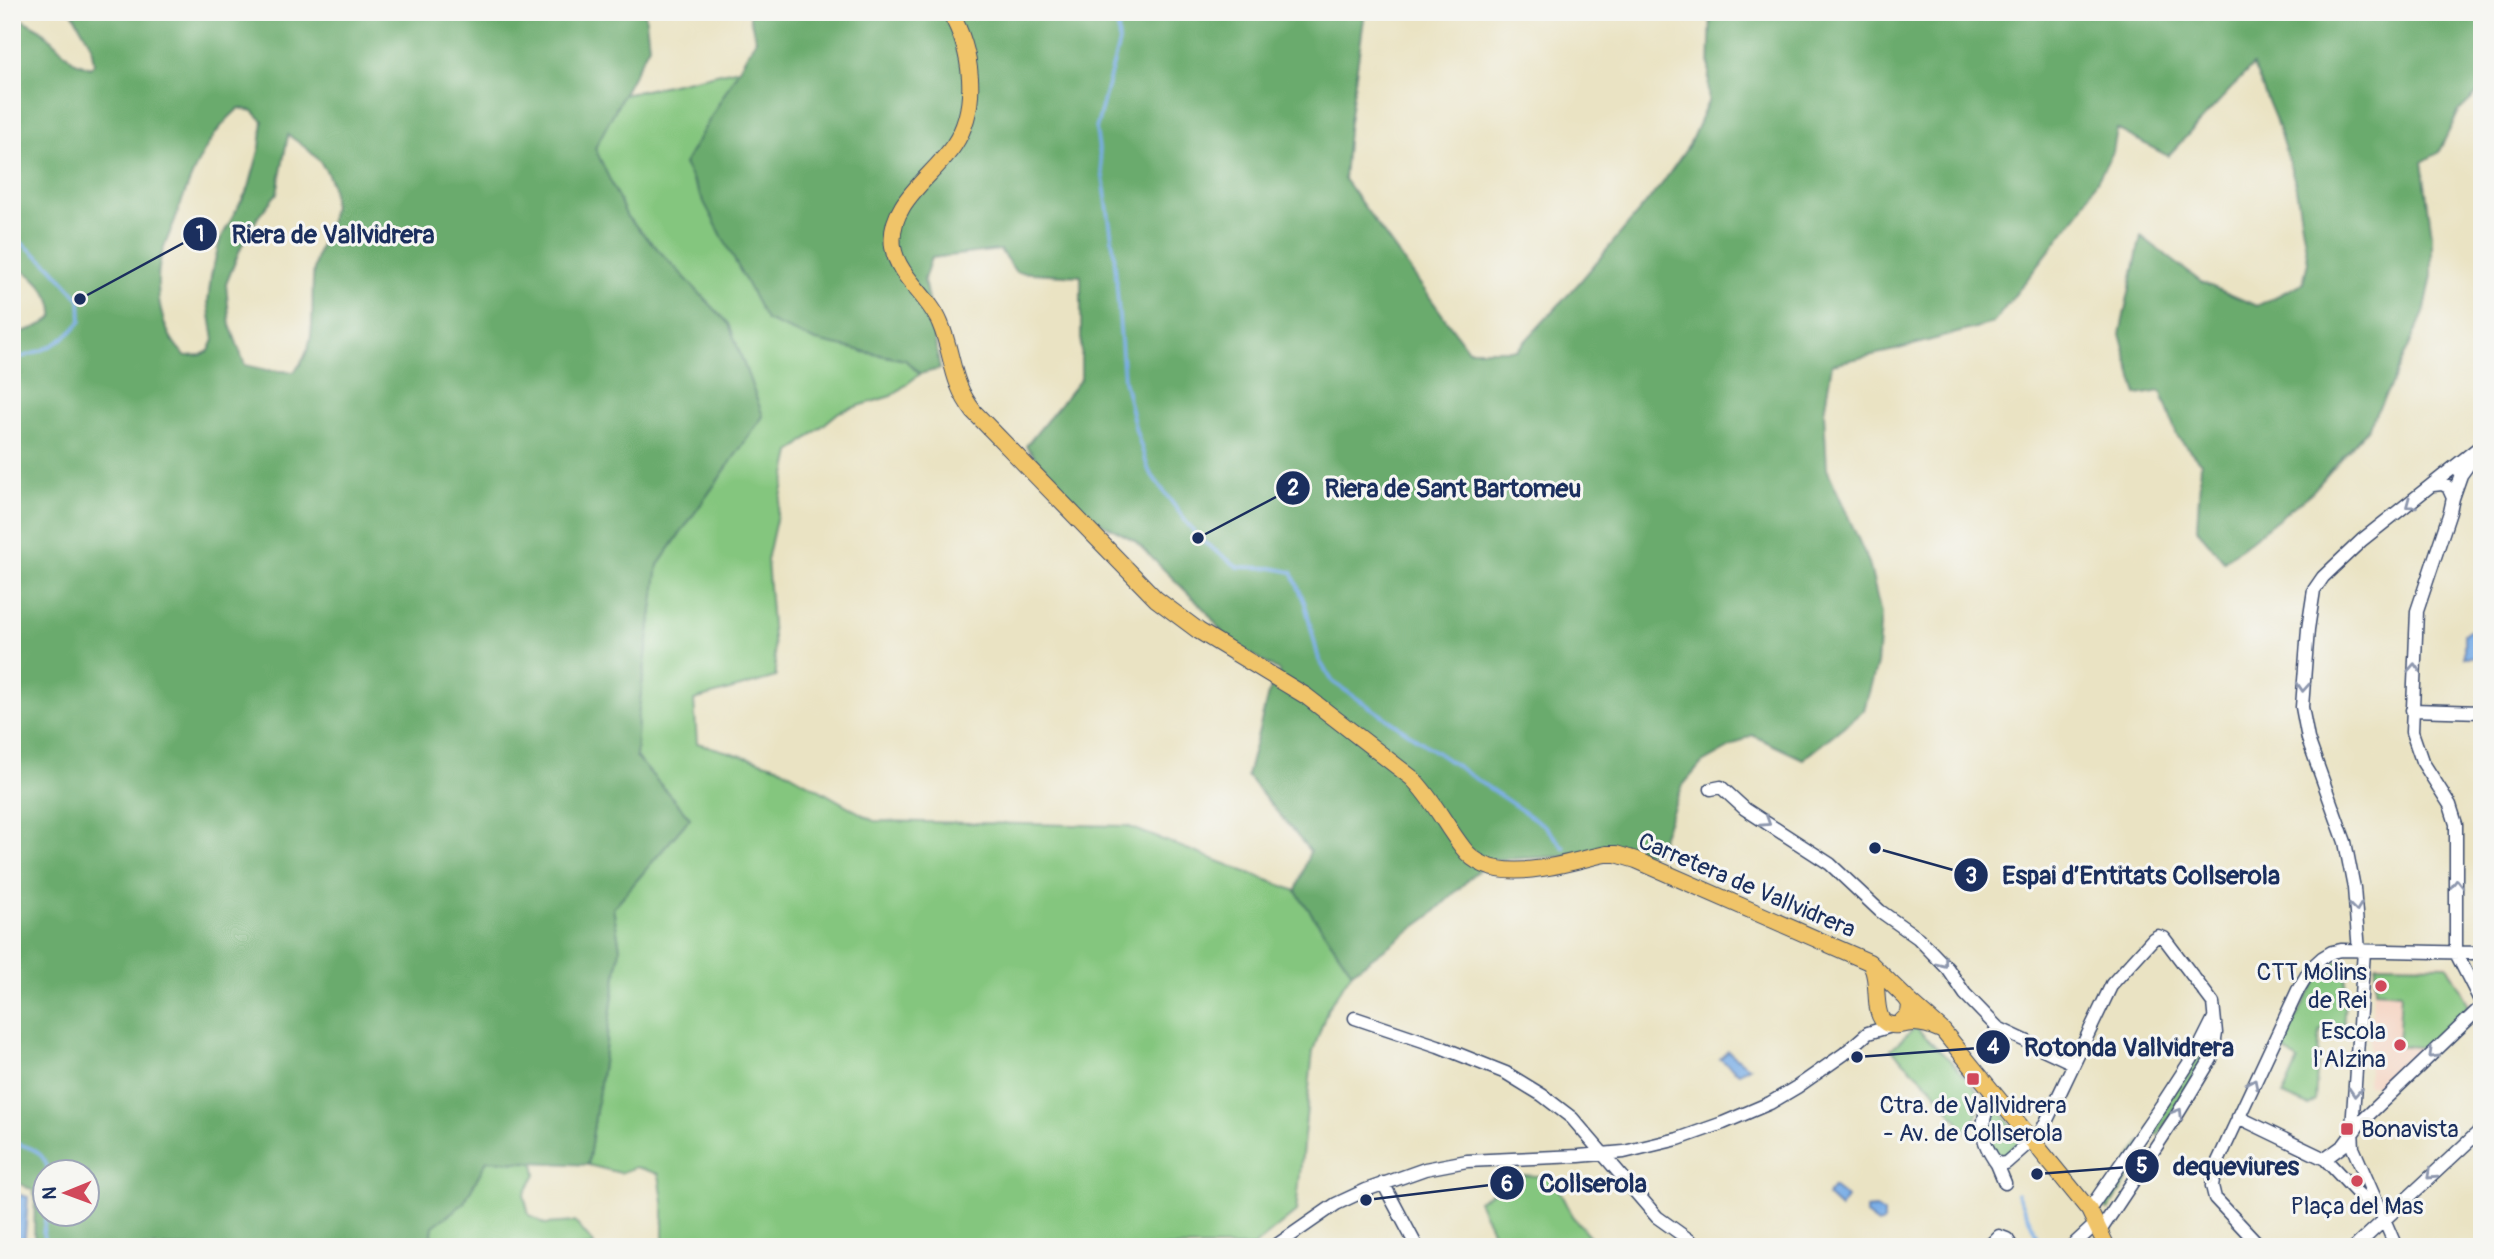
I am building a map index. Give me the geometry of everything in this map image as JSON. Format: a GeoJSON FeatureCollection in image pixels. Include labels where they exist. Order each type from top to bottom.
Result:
{"type":"FeatureCollection","features":[{"type":"Feature","properties":{"kind":"main road","name":"Carretera de Vallvidrera"},"geometry":{"type":"LineString","coordinates":[[950,12],[961,36],[969,73],[966,118],[953,147],[908,198],[899,213],[893,245],[901,268],[932,307],[940,322],[956,380],[974,412],[1156,599],[1199,631],[1306,696],[1412,778],[1425,791],[1461,846],[1475,861],[1489,868],[1508,871],[1606,854],[1636,860],[1869,962],[1906,998]]}},
{"type":"Feature","properties":{"kind":"main road"},"geometry":{"type":"LineString","coordinates":[[1869,962],[1877,979],[1877,1007],[1885,1023],[1925,1024],[1943,1031]]}},
{"type":"Feature","properties":{"kind":"main road"},"geometry":{"type":"LineString","coordinates":[[1877,1007],[1886,994],[1896,992],[1943,1031],[2095,1222],[2106,1247]]}},
{"type":"Feature","properties":{"kind":"main road"},"geometry":{"type":"LineString","coordinates":[[1897,1025],[1909,1014],[1906,998]]}},
{"type":"Feature","properties":{"kind":"street"},"geometry":{"type":"LineString","coordinates":[[2396,1247],[2353,1148],[2362,951],[2345,842],[2308,739],[2302,707],[2310,611],[2314,590],[2322,576],[2362,540],[2482,447]]}},
{"type":"Feature","properties":{"kind":"street"},"geometry":{"type":"LineString","coordinates":[[2325,1159],[2344,1145],[2360,1123],[2482,1005],[2456,953],[2456,824],[2450,804],[2416,747],[2412,732],[2412,710],[2417,611],[2464,470],[2482,447]]}},
{"type":"Feature","properties":{"kind":"street"},"geometry":{"type":"LineString","coordinates":[[2432,485],[2442,484],[2448,487],[2453,498]]}},
{"type":"Feature","properties":{"kind":"street"},"geometry":{"type":"LineString","coordinates":[[2412,710],[2482,712]]}},
{"type":"Feature","properties":{"kind":"street"},"geometry":{"type":"LineString","coordinates":[[1711,789],[1721,787],[1745,808],[1844,876],[1869,902],[1934,951],[1965,994],[1998,1028],[2073,1063]]}},
{"type":"Feature","properties":{"kind":"street"},"geometry":{"type":"LineString","coordinates":[[1997,1164],[2006,1163],[2034,1142],[2112,984],[2158,936],[2164,938],[2209,995],[2216,1015],[2211,1059],[2157,1145],[2095,1222],[2071,1247]]}},
{"type":"Feature","properties":{"kind":"street"},"geometry":{"type":"LineString","coordinates":[[2261,1247],[2218,1203],[2213,1193],[2213,1180],[2217,1162],[2298,989],[2311,968],[2332,952],[2482,953]]}},
{"type":"Feature","properties":{"kind":"street"},"geometry":{"type":"LineString","coordinates":[[1868,1033],[1877,1007]]}},
{"type":"Feature","properties":{"kind":"street"},"geometry":{"type":"LineString","coordinates":[[2095,1222],[2141,1135],[2200,1046],[2216,1015]]}},
{"type":"Feature","properties":{"kind":"street"},"geometry":{"type":"LineString","coordinates":[[1355,1018],[1506,1073],[1542,1095],[1572,1118],[1657,1217],[1699,1247]]}},
{"type":"Feature","properties":{"kind":"street"},"geometry":{"type":"LineString","coordinates":[[1274,1247],[1336,1204],[1383,1183],[1424,1169],[1467,1161],[1602,1155],[1678,1139],[1746,1114],[1797,1087],[1844,1054],[1868,1033],[1897,1025]]}},
{"type":"Feature","properties":{"kind":"street"},"geometry":{"type":"LineString","coordinates":[[2200,1046],[2211,1059]]}},
{"type":"Feature","properties":{"kind":"street"},"geometry":{"type":"LineString","coordinates":[[1992,1092],[1981,1130],[1987,1149],[2005,1183]]}},
{"type":"Feature","properties":{"kind":"street"},"geometry":{"type":"LineString","coordinates":[[2238,1117],[2325,1159],[2382,1215]]}},
{"type":"Feature","properties":{"kind":"street"},"geometry":{"type":"LineString","coordinates":[[2355,1247],[2382,1215],[2482,1129]]}},
{"type":"Feature","properties":{"kind":"street"},"geometry":{"type":"LineString","coordinates":[[2141,1135],[2157,1145]]}},
{"type":"Feature","properties":{"kind":"street"},"geometry":{"type":"LineString","coordinates":[[1383,1183],[1417,1247]]}},
{"type":"Feature","properties":{"kind":"street"},"geometry":{"type":"LineString","coordinates":[[1988,1247],[1999,1236],[2007,1239],[2012,1247]]}},
{"type":"Feature","properties":{"kind":"shaded area","name":"Escola l'Alzina"},"geometry":{"type":"Polygon","coordinates":[[[2375,962],[2448,963],[2472,1006],[2388,1086],[2367,1085],[2375,962]]]}},
{"type":"Feature","properties":{"kind":"green space"},"geometry":{"type":"Polygon","coordinates":[[[72,12],[645,12],[649,46],[595,148],[627,217],[729,324],[763,416],[658,565],[638,716],[636,757],[690,818],[613,908],[620,948],[588,1165],[487,1160],[463,1204],[433,1226],[430,1247],[34,1247],[34,1228],[102,1228],[102,1158],[32,1158],[32,1190],[12,1180],[12,333],[44,323],[53,317],[53,309],[46,293],[35,279],[12,268],[12,14],[41,30],[73,61],[90,68],[94,64],[91,45],[72,12]],[[239,108],[216,132],[207,146],[186,189],[160,261],[158,286],[161,312],[171,337],[186,356],[201,355],[209,351],[214,340],[208,302],[211,276],[220,240],[249,187],[260,147],[263,121],[253,111],[239,108]],[[288,135],[277,193],[258,217],[241,247],[226,284],[230,325],[245,365],[294,372],[308,349],[311,336],[314,269],[330,220],[333,199],[326,170],[309,150],[288,135]]]}},
{"type":"Feature","properties":{"kind":"green space"},"geometry":{"type":"Polygon","coordinates":[[[748,12],[1365,12],[1348,129],[1344,179],[1468,350],[1517,350],[1579,283],[1662,184],[1689,145],[1708,102],[1711,12],[2482,12],[2482,89],[2459,111],[2438,153],[2422,162],[2432,235],[2432,276],[2424,313],[2368,428],[2312,492],[2224,561],[2197,529],[2201,463],[2177,436],[2161,391],[2137,395],[2120,334],[2141,236],[2201,282],[2257,306],[2303,283],[2308,262],[2295,182],[2275,118],[2253,65],[2168,156],[2117,129],[2113,152],[2080,211],[1993,323],[1832,364],[1824,412],[1827,469],[1869,563],[1881,614],[1877,664],[1864,710],[1803,759],[1752,735],[1702,763],[1683,785],[1656,852],[1489,860],[1429,917],[1352,972],[1296,891],[1310,851],[1247,776],[1268,694],[1280,672],[1227,639],[1206,611],[1134,540],[1084,514],[1026,446],[1081,379],[1081,276],[1016,272],[1000,250],[931,258],[924,279],[940,369],[920,374],[905,360],[816,341],[766,320],[684,164],[756,39],[748,12]]]}},
{"type":"Feature","properties":{"kind":"green space"},"geometry":{"type":"Polygon","coordinates":[[[739,69],[684,164],[863,352],[905,360],[920,374],[891,396],[839,412],[791,452],[767,560],[776,677],[694,700],[697,743],[777,766],[874,821],[1127,826],[1296,891],[1352,972],[1328,1008],[1313,1051],[1296,1212],[1253,1247],[663,1247],[663,1202],[659,1174],[636,1167],[620,1173],[588,1165],[620,948],[613,908],[690,818],[636,757],[638,716],[658,565],[763,416],[729,324],[627,217],[594,148],[623,95],[739,69]]]}},
{"type":"Feature","properties":{"kind":"green space"},"geometry":{"type":"Polygon","coordinates":[[[2347,961],[2343,1032],[2320,1030],[2315,1101],[2309,1106],[2283,1095],[2298,1061],[2281,1048],[2321,976],[2335,962],[2347,961]]]}},
{"type":"Feature","properties":{"kind":"green space"},"geometry":{"type":"Polygon","coordinates":[[[2376,964],[2447,965],[2469,1005],[2425,1048],[2398,1045],[2401,993],[2375,991],[2376,964]]]}},
{"type":"Feature","properties":{"kind":"green space"},"geometry":{"type":"Polygon","coordinates":[[[1915,1027],[1953,1063],[1983,1097],[1969,1135],[1931,1087],[1891,1049],[1915,1027]]]}},
{"type":"Feature","properties":{"kind":"green space"},"geometry":{"type":"Polygon","coordinates":[[[2196,1055],[2205,1061],[2158,1135],[2149,1129],[2196,1055]]]}},
{"type":"Feature","properties":{"kind":"green space"},"geometry":{"type":"Polygon","coordinates":[[[1996,1105],[2022,1140],[1999,1158],[1982,1131],[1985,1117],[1996,1105]]]}},
{"type":"Feature","properties":{"kind":"green space"},"geometry":{"type":"Polygon","coordinates":[[[2141,1142],[2149,1148],[2108,1210],[2100,1204],[2141,1142]]]}},
{"type":"Feature","properties":{"kind":"green space"},"geometry":{"type":"Polygon","coordinates":[[[487,1160],[534,1163],[536,1174],[524,1195],[529,1215],[545,1224],[575,1222],[594,1247],[430,1247],[433,1226],[463,1204],[487,1160]]]}},
{"type":"Feature","properties":{"kind":"green space"},"geometry":{"type":"Polygon","coordinates":[[[1522,1175],[1552,1177],[1572,1216],[1599,1247],[1500,1247],[1478,1201],[1493,1192],[1521,1184],[1522,1175]]]}},
{"type":"Feature","properties":{"kind":"water"},"geometry":{"type":"Polygon","coordinates":[[[2469,630],[2478,633],[2477,657],[2464,657],[2464,634],[2469,630]]]}},
{"type":"Feature","properties":{"kind":"water"},"geometry":{"type":"Polygon","coordinates":[[[1728,1051],[1749,1067],[1739,1073],[1720,1059],[1728,1051]]]}},
{"type":"Feature","properties":{"kind":"water"},"geometry":{"type":"Polygon","coordinates":[[[1833,1187],[1847,1198],[1840,1208],[1827,1196],[1833,1187]]]}},
{"type":"Feature","properties":{"kind":"water"},"geometry":{"type":"Polygon","coordinates":[[[12,1193],[28,1197],[24,1247],[12,1247],[12,1193]]]}},
{"type":"Feature","properties":{"kind":"water"},"geometry":{"type":"Polygon","coordinates":[[[1876,1208],[1884,1213],[1884,1222],[1878,1224],[1866,1215],[1866,1209],[1876,1208]]]}},
{"type":"Feature","properties":{"kind":"waterway"},"geometry":{"type":"LineString","coordinates":[[1117,12],[1119,42],[1096,129],[1114,252],[1124,380],[1149,471],[1198,538],[1238,567],[1272,568],[1292,572],[1305,604],[1319,660],[1333,682],[1545,826],[1564,848]]}},
{"type":"Feature","properties":{"kind":"waterway"},"geometry":{"type":"LineString","coordinates":[[12,235],[50,266],[80,299],[81,321],[67,336],[50,346],[12,359]]}},
{"type":"Feature","properties":{"kind":"waterway"},"geometry":{"type":"LineString","coordinates":[[12,1143],[36,1151],[43,1158]]}},
{"type":"Feature","properties":{"kind":"waterway"},"geometry":{"type":"LineString","coordinates":[[2017,1194],[2042,1247]]}},
{"type":"Feature","properties":{"kind":"waterway"},"geometry":{"type":"LineString","coordinates":[[44,1228],[46,1247]]}},
{"type":"Feature","properties":{"kind":"place","name":"Riera de Vallvidrera"},"geometry":{"type":"Point","coordinates":[80,299]}},
{"type":"Feature","properties":{"kind":"place","name":"Riera de Sant Bartomeu"},"geometry":{"type":"Point","coordinates":[1198,538]}},
{"type":"Feature","properties":{"kind":"place","name":"Espai d’Entitats Collserola"},"geometry":{"type":"Point","coordinates":[1875,848]}},
{"type":"Feature","properties":{"kind":"place","name":"CTT Molins de Rei"},"geometry":{"type":"Point","coordinates":[2381,986]}},
{"type":"Feature","properties":{"kind":"place","name":"Escola l'Alzina"},"geometry":{"type":"Point","coordinates":[2400,1045]}},
{"type":"Feature","properties":{"kind":"place","name":"Rotonda Vallvidrera"},"geometry":{"type":"Point","coordinates":[1857,1057]}},
{"type":"Feature","properties":{"kind":"place","name":"Ctra. de Vallvidrera - Av. de Collserola"},"geometry":{"type":"Point","coordinates":[1973,1079]}},
{"type":"Feature","properties":{"kind":"place","name":"Bonavista"},"geometry":{"type":"Point","coordinates":[2347,1129]}},
{"type":"Feature","properties":{"kind":"place","name":"dequeviures"},"geometry":{"type":"Point","coordinates":[2037,1174]}},
{"type":"Feature","properties":{"kind":"place","name":"Plaça del Mas"},"geometry":{"type":"Point","coordinates":[2357,1181]}},
{"type":"Feature","properties":{"kind":"place","name":"Collserola"},"geometry":{"type":"Point","coordinates":[1366,1200]}}]}
